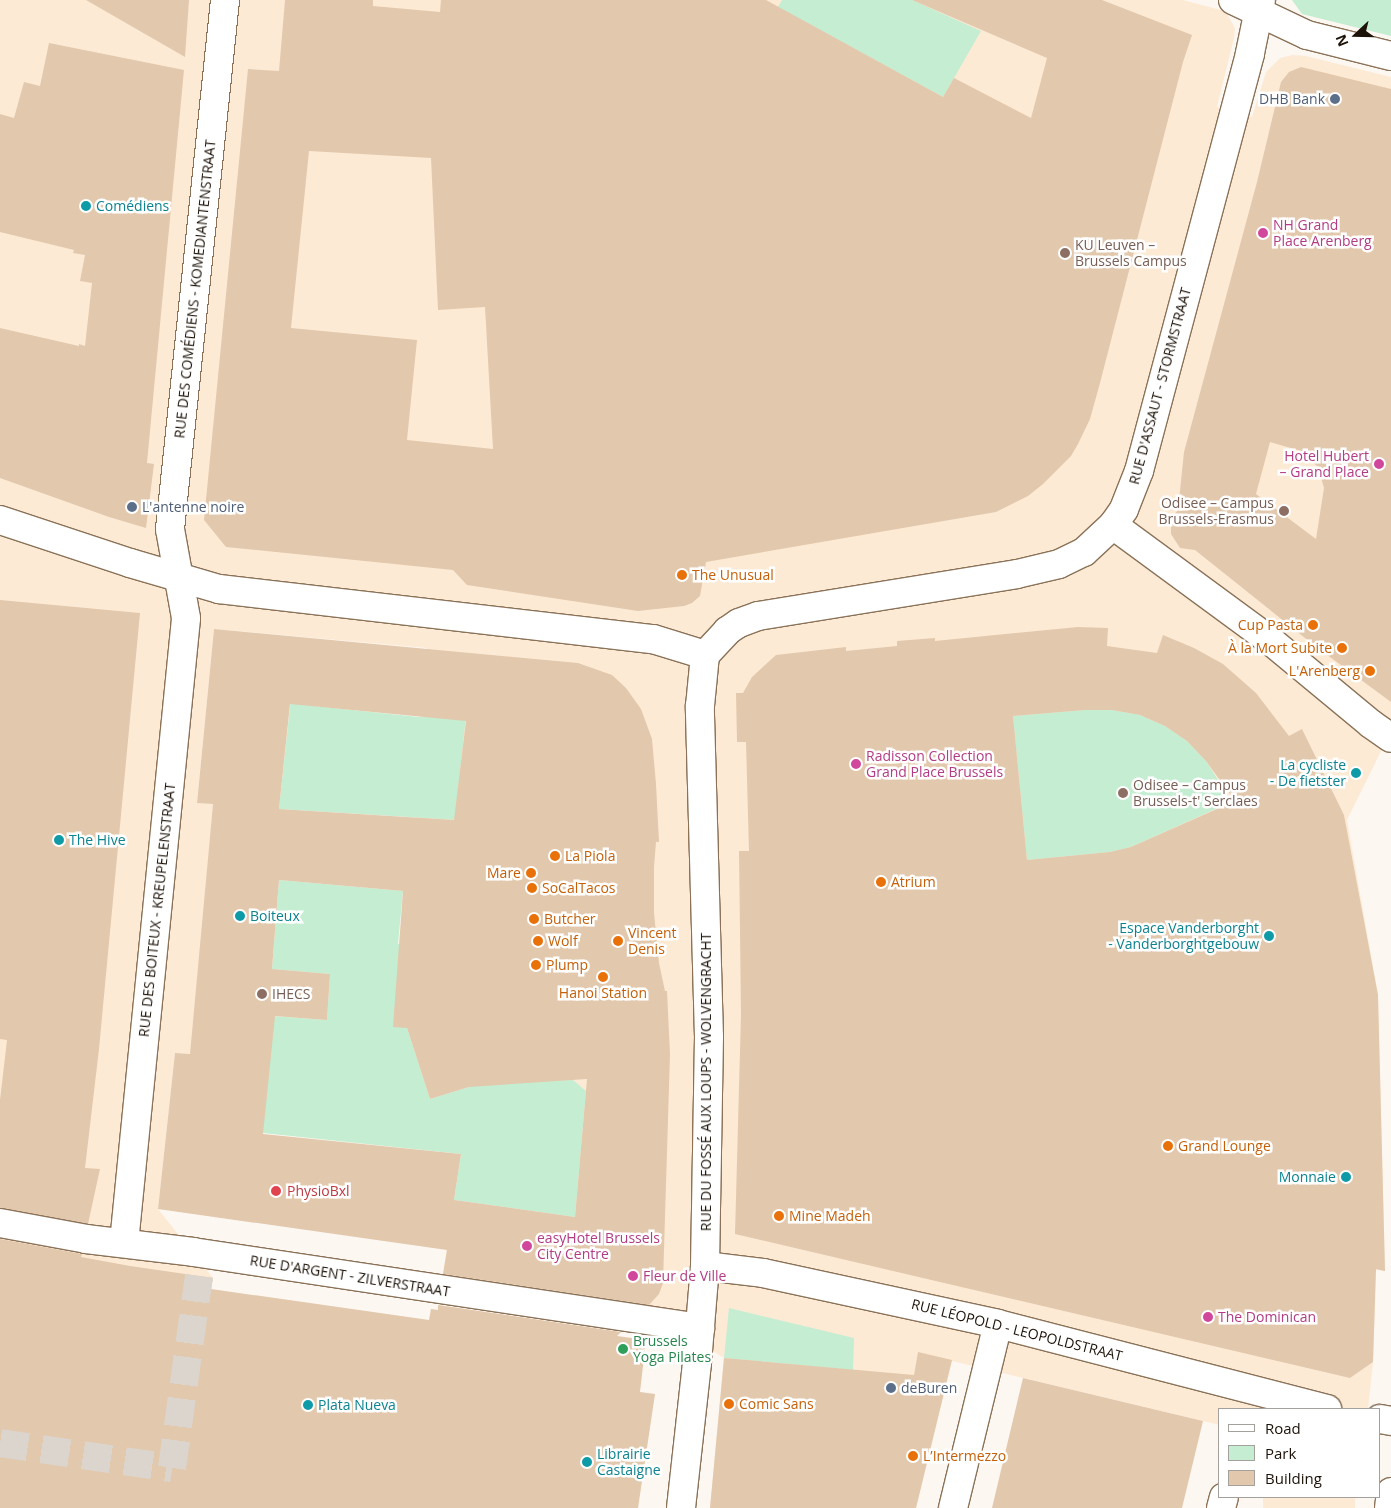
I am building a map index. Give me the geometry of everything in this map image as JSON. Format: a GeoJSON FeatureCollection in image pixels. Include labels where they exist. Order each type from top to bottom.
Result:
{"type":"FeatureCollection","features":[{"type":"Feature","properties":{"kind":"street","name":"RUE DES COMÉDIENS - KOMEDIANTENSTRAAT"},"geometry":{"type":"LineString","coordinates":[[178,578],[170,529],[225,0]]}},
{"type":"Feature","properties":{"kind":"street"},"geometry":{"type":"LineString","coordinates":[[1233,0],[1260,6],[1307,35],[1391,56]]}},
{"type":"Feature","properties":{"kind":"street","name":"RUE D'ASSAUT - STORMSTRAAT"},"geometry":{"type":"LineString","coordinates":[[705,655],[727,631],[739,622],[758,616],[1017,574],[1059,564],[1084,552],[1112,525],[1124,509],[1139,471],[1250,53],[1260,6]]}},
{"type":"Feature","properties":{"kind":"street"},"geometry":{"type":"LineString","coordinates":[[0,520],[178,578],[219,589],[653,638],[705,655]]}},
{"type":"Feature","properties":{"kind":"street"},"geometry":{"type":"LineString","coordinates":[[1112,525],[1272,642],[1371,724],[1391,738]]}},
{"type":"Feature","properties":{"kind":"street","name":"RUE DES BOITEUX - KREUPELENSTRAAT"},"geometry":{"type":"LineString","coordinates":[[124,1243],[186,618],[178,578]]}},
{"type":"Feature","properties":{"kind":"street","name":"RUE DU FOSSÉ AUX LOUPS - WOLVENGRACHT"},"geometry":{"type":"LineString","coordinates":[[681,1508],[700,1328],[704,1266],[709,1037],[700,706],[705,655]]}},
{"type":"Feature","properties":{"kind":"street","name":"RUE D'ARGENT - ZILVERSTRAAT"},"geometry":{"type":"LineString","coordinates":[[0,1223],[86,1239],[700,1328]]}},
{"type":"Feature","properties":{"kind":"street","name":"RUE LÉOPOLD - LEOPOLDSTRAAT"},"geometry":{"type":"LineString","coordinates":[[704,1266],[763,1273],[998,1324],[1250,1399],[1319,1408]]}},
{"type":"Feature","properties":{"kind":"street"},"geometry":{"type":"LineString","coordinates":[[953,1508],[998,1324]]}},
{"type":"Feature","properties":{"kind":"street"},"geometry":{"type":"LineString","coordinates":[[1389,1508],[1391,1492]]}},
{"type":"Feature","properties":{"kind":"shaded area"},"geometry":{"type":"Polygon","coordinates":[[[0,0],[1183,0],[1221,10],[1227,14],[1235,28],[1217,107],[1252,117],[1266,72],[1280,58],[1293,55],[1306,56],[1391,77],[1391,731],[1347,820],[1378,995],[1385,1271],[1376,1270],[1373,1362],[1368,1408],[1218,1408],[1218,1425],[952,1361],[916,1508],[710,1508],[724,1358],[637,1303],[443,1275],[454,1200],[575,1217],[586,1092],[575,1083],[484,1082],[430,1099],[408,1028],[419,711],[427,648],[214,629],[197,802],[213,804],[199,963],[330,974],[327,1020],[260,1015],[190,1054],[175,1053],[158,1209],[213,1278],[205,1328],[0,1508],[0,0]]]}},
{"type":"Feature","properties":{"kind":"shaded area"},"geometry":{"type":"Polygon","coordinates":[[[1263,1498],[1355,1498],[1355,1508],[1263,1508],[1263,1498]]]}},
{"type":"Feature","properties":{"kind":"green space"},"geometry":{"type":"Polygon","coordinates":[[[782,0],[912,0],[981,31],[943,97],[778,7],[782,0]]]}},
{"type":"Feature","properties":{"kind":"green space"},"geometry":{"type":"Polygon","coordinates":[[[1292,0],[1391,0],[1391,36],[1302,14],[1292,0]]]}},
{"type":"Feature","properties":{"kind":"green space"},"geometry":{"type":"Polygon","coordinates":[[[291,697],[314,706],[419,717],[466,716],[458,791],[457,820],[279,809],[291,697]]]}},
{"type":"Feature","properties":{"kind":"green space"},"geometry":{"type":"Polygon","coordinates":[[[1085,710],[1112,710],[1140,715],[1165,726],[1187,741],[1206,761],[1220,783],[1229,803],[1131,847],[1110,852],[1027,860],[1013,716],[1085,710]]]}},
{"type":"Feature","properties":{"kind":"green space"},"geometry":{"type":"Polygon","coordinates":[[[279,880],[403,891],[398,944],[411,946],[407,1028],[430,1099],[485,1082],[573,1080],[586,1091],[575,1217],[454,1200],[461,1154],[263,1133],[259,1015],[327,1020],[330,974],[272,969],[279,880]]]}},
{"type":"Feature","properties":{"kind":"green space"},"geometry":{"type":"Polygon","coordinates":[[[729,1308],[854,1338],[853,1370],[724,1358],[729,1308]]]}},
{"type":"Feature","properties":{"kind":"building"},"geometry":{"type":"Polygon","coordinates":[[[86,0],[189,0],[185,57],[86,0]]]}},
{"type":"Feature","properties":{"kind":"building"},"geometry":{"type":"Polygon","coordinates":[[[285,0],[373,0],[373,6],[440,12],[441,0],[766,0],[943,97],[954,78],[1031,118],[1047,58],[912,0],[1102,0],[1192,35],[1183,62],[1090,419],[1071,456],[1028,496],[996,512],[706,562],[700,596],[692,603],[684,606],[638,611],[467,585],[453,570],[226,547],[204,520],[248,69],[279,71],[285,0]],[[309,151],[291,328],[417,340],[407,440],[493,449],[485,307],[438,310],[431,158],[309,151]]]}},
{"type":"Feature","properties":{"kind":"building"},"geometry":{"type":"Polygon","coordinates":[[[49,43],[184,70],[147,463],[154,464],[146,528],[109,517],[0,478],[0,328],[85,346],[92,283],[80,281],[85,255],[73,253],[74,250],[0,232],[0,114],[14,118],[24,82],[40,86],[49,43]]]}},
{"type":"Feature","properties":{"kind":"building"},"geometry":{"type":"Polygon","coordinates":[[[1301,67],[1391,89],[1391,702],[1315,646],[1195,550],[1180,548],[1171,534],[1171,519],[1178,510],[1184,452],[1257,182],[1281,82],[1289,72],[1301,67]],[[1270,442],[1256,494],[1316,539],[1324,488],[1318,467],[1301,451],[1270,442]]]}},
{"type":"Feature","properties":{"kind":"building","name":"The Hive"},"geometry":{"type":"Polygon","coordinates":[[[0,600],[140,613],[99,1049],[85,1168],[100,1169],[88,1224],[0,1208],[0,1100],[7,1040],[0,1039],[0,600]]]}},
{"type":"Feature","properties":{"kind":"building"},"geometry":{"type":"Polygon","coordinates":[[[1078,627],[1108,628],[1107,646],[1157,653],[1163,635],[1194,648],[1223,664],[1256,693],[1289,736],[1302,729],[1344,815],[1378,995],[1385,1271],[1376,1269],[1373,1362],[1350,1378],[735,1234],[741,1014],[739,851],[749,851],[746,742],[737,742],[736,693],[743,693],[752,677],[776,655],[846,647],[846,651],[897,646],[897,641],[935,638],[935,641],[1078,627]],[[1085,710],[1013,716],[1027,860],[1110,852],[1131,847],[1235,801],[1206,761],[1187,741],[1165,726],[1140,715],[1112,710],[1085,710]]]}},
{"type":"Feature","properties":{"kind":"building"},"geometry":{"type":"Polygon","coordinates":[[[214,629],[578,663],[612,675],[626,688],[641,709],[652,739],[659,842],[656,842],[654,867],[654,913],[659,963],[665,991],[667,991],[670,1054],[663,1283],[659,1294],[649,1305],[443,1274],[447,1250],[158,1209],[175,1053],[190,1054],[213,804],[197,803],[214,629]],[[290,704],[279,809],[454,820],[466,721],[290,704]],[[279,880],[272,969],[330,974],[327,1020],[275,1016],[263,1134],[461,1154],[454,1200],[575,1217],[587,1079],[469,1087],[430,1099],[407,1028],[393,1027],[403,891],[279,880]]]}},
{"type":"Feature","properties":{"kind":"building"},"geometry":{"type":"Polygon","coordinates":[[[0,1239],[82,1254],[81,1257],[130,1266],[213,1278],[211,1289],[429,1320],[431,1309],[438,1310],[438,1305],[621,1332],[617,1336],[646,1340],[640,1392],[655,1394],[638,1508],[0,1508],[0,1239]]]}},
{"type":"Feature","properties":{"kind":"building"},"geometry":{"type":"Polygon","coordinates":[[[918,1352],[952,1360],[916,1508],[710,1508],[724,1358],[914,1375],[918,1352]]]}},
{"type":"Feature","properties":{"kind":"building"},"geometry":{"type":"Polygon","coordinates":[[[1023,1378],[1203,1421],[1182,1508],[992,1508],[1023,1378]]]}},
{"type":"Feature","properties":{"kind":"tunnel"},"geometry":{"type":"LineString","coordinates":[[0,1443],[172,1468],[199,1276]]}},
{"type":"Feature","properties":{"kind":"place","name":"DHB Bank"},"geometry":{"type":"Point","coordinates":[1335,99]}},
{"type":"Feature","properties":{"kind":"place","name":"Comédiens"},"geometry":{"type":"Point","coordinates":[86,206]}},
{"type":"Feature","properties":{"kind":"place","name":"NH Grand Place Arenberg"},"geometry":{"type":"Point","coordinates":[1263,233]}},
{"type":"Feature","properties":{"kind":"place","name":"KU Leuven – Brussels Campus"},"geometry":{"type":"Point","coordinates":[1065,253]}},
{"type":"Feature","properties":{"kind":"place","name":"Hotel Hubert – Grand Place"},"geometry":{"type":"Point","coordinates":[1379,464]}},
{"type":"Feature","properties":{"kind":"place","name":"L'antenne noire"},"geometry":{"type":"Point","coordinates":[132,507]}},
{"type":"Feature","properties":{"kind":"place","name":"Odisee – Campus Brussels-Erasmus"},"geometry":{"type":"Point","coordinates":[1284,511]}},
{"type":"Feature","properties":{"kind":"place","name":"The Unusual"},"geometry":{"type":"Point","coordinates":[682,575]}},
{"type":"Feature","properties":{"kind":"place","name":"Cup Pasta"},"geometry":{"type":"Point","coordinates":[1313,625]}},
{"type":"Feature","properties":{"kind":"place","name":"À la Mort Subite"},"geometry":{"type":"Point","coordinates":[1342,648]}},
{"type":"Feature","properties":{"kind":"place","name":"L'Arenberg"},"geometry":{"type":"Point","coordinates":[1370,671]}},
{"type":"Feature","properties":{"kind":"place","name":"Radisson Collection Grand Place Brussels"},"geometry":{"type":"Point","coordinates":[856,764]}},
{"type":"Feature","properties":{"kind":"place","name":"La cycliste - De fietster"},"geometry":{"type":"Point","coordinates":[1356,773]}},
{"type":"Feature","properties":{"kind":"place","name":"Odisee – Campus Brussels-t' Serclaes"},"geometry":{"type":"Point","coordinates":[1123,793]}},
{"type":"Feature","properties":{"kind":"place","name":"The Hive"},"geometry":{"type":"Point","coordinates":[59,840]}},
{"type":"Feature","properties":{"kind":"place","name":"La Piola"},"geometry":{"type":"Point","coordinates":[555,856]}},
{"type":"Feature","properties":{"kind":"place","name":"Mare"},"geometry":{"type":"Point","coordinates":[531,873]}},
{"type":"Feature","properties":{"kind":"place","name":"Atrium"},"geometry":{"type":"Point","coordinates":[881,882]}},
{"type":"Feature","properties":{"kind":"place","name":"SoCalTacos"},"geometry":{"type":"Point","coordinates":[532,888]}},
{"type":"Feature","properties":{"kind":"place","name":"Boiteux"},"geometry":{"type":"Point","coordinates":[240,916]}},
{"type":"Feature","properties":{"kind":"place","name":"Butcher"},"geometry":{"type":"Point","coordinates":[534,919]}},
{"type":"Feature","properties":{"kind":"place","name":"Espace Vanderborght - Vanderborghtgebouw"},"geometry":{"type":"Point","coordinates":[1269,936]}},
{"type":"Feature","properties":{"kind":"place","name":"Wolf"},"geometry":{"type":"Point","coordinates":[538,941]}},
{"type":"Feature","properties":{"kind":"place","name":"Vincent Denis"},"geometry":{"type":"Point","coordinates":[618,941]}},
{"type":"Feature","properties":{"kind":"place","name":"Plump"},"geometry":{"type":"Point","coordinates":[536,965]}},
{"type":"Feature","properties":{"kind":"place","name":"Hanoi Station"},"geometry":{"type":"Point","coordinates":[603,977]}},
{"type":"Feature","properties":{"kind":"place","name":"IHECS"},"geometry":{"type":"Point","coordinates":[262,994]}},
{"type":"Feature","properties":{"kind":"place","name":"Grand Lounge"},"geometry":{"type":"Point","coordinates":[1168,1146]}},
{"type":"Feature","properties":{"kind":"place","name":"Monnaie"},"geometry":{"type":"Point","coordinates":[1346,1177]}},
{"type":"Feature","properties":{"kind":"place","name":"PhysioBxl"},"geometry":{"type":"Point","coordinates":[276,1191]}},
{"type":"Feature","properties":{"kind":"place","name":"Mine Madeh"},"geometry":{"type":"Point","coordinates":[779,1216]}},
{"type":"Feature","properties":{"kind":"place","name":"easyHotel Brussels City Centre"},"geometry":{"type":"Point","coordinates":[527,1246]}},
{"type":"Feature","properties":{"kind":"place","name":"Fleur de Ville"},"geometry":{"type":"Point","coordinates":[633,1276]}},
{"type":"Feature","properties":{"kind":"place","name":"The Dominican"},"geometry":{"type":"Point","coordinates":[1208,1317]}},
{"type":"Feature","properties":{"kind":"place","name":"Brussels Yoga Pilates"},"geometry":{"type":"Point","coordinates":[623,1349]}},
{"type":"Feature","properties":{"kind":"place","name":"deBuren"},"geometry":{"type":"Point","coordinates":[891,1388]}},
{"type":"Feature","properties":{"kind":"place","name":"Comic Sans"},"geometry":{"type":"Point","coordinates":[729,1404]}},
{"type":"Feature","properties":{"kind":"place","name":"Plata Nueva"},"geometry":{"type":"Point","coordinates":[308,1405]}},
{"type":"Feature","properties":{"kind":"place","name":"L’Intermezzo"},"geometry":{"type":"Point","coordinates":[913,1456]}},
{"type":"Feature","properties":{"kind":"place","name":"Librairie Castaigne"},"geometry":{"type":"Point","coordinates":[587,1462]}}]}
